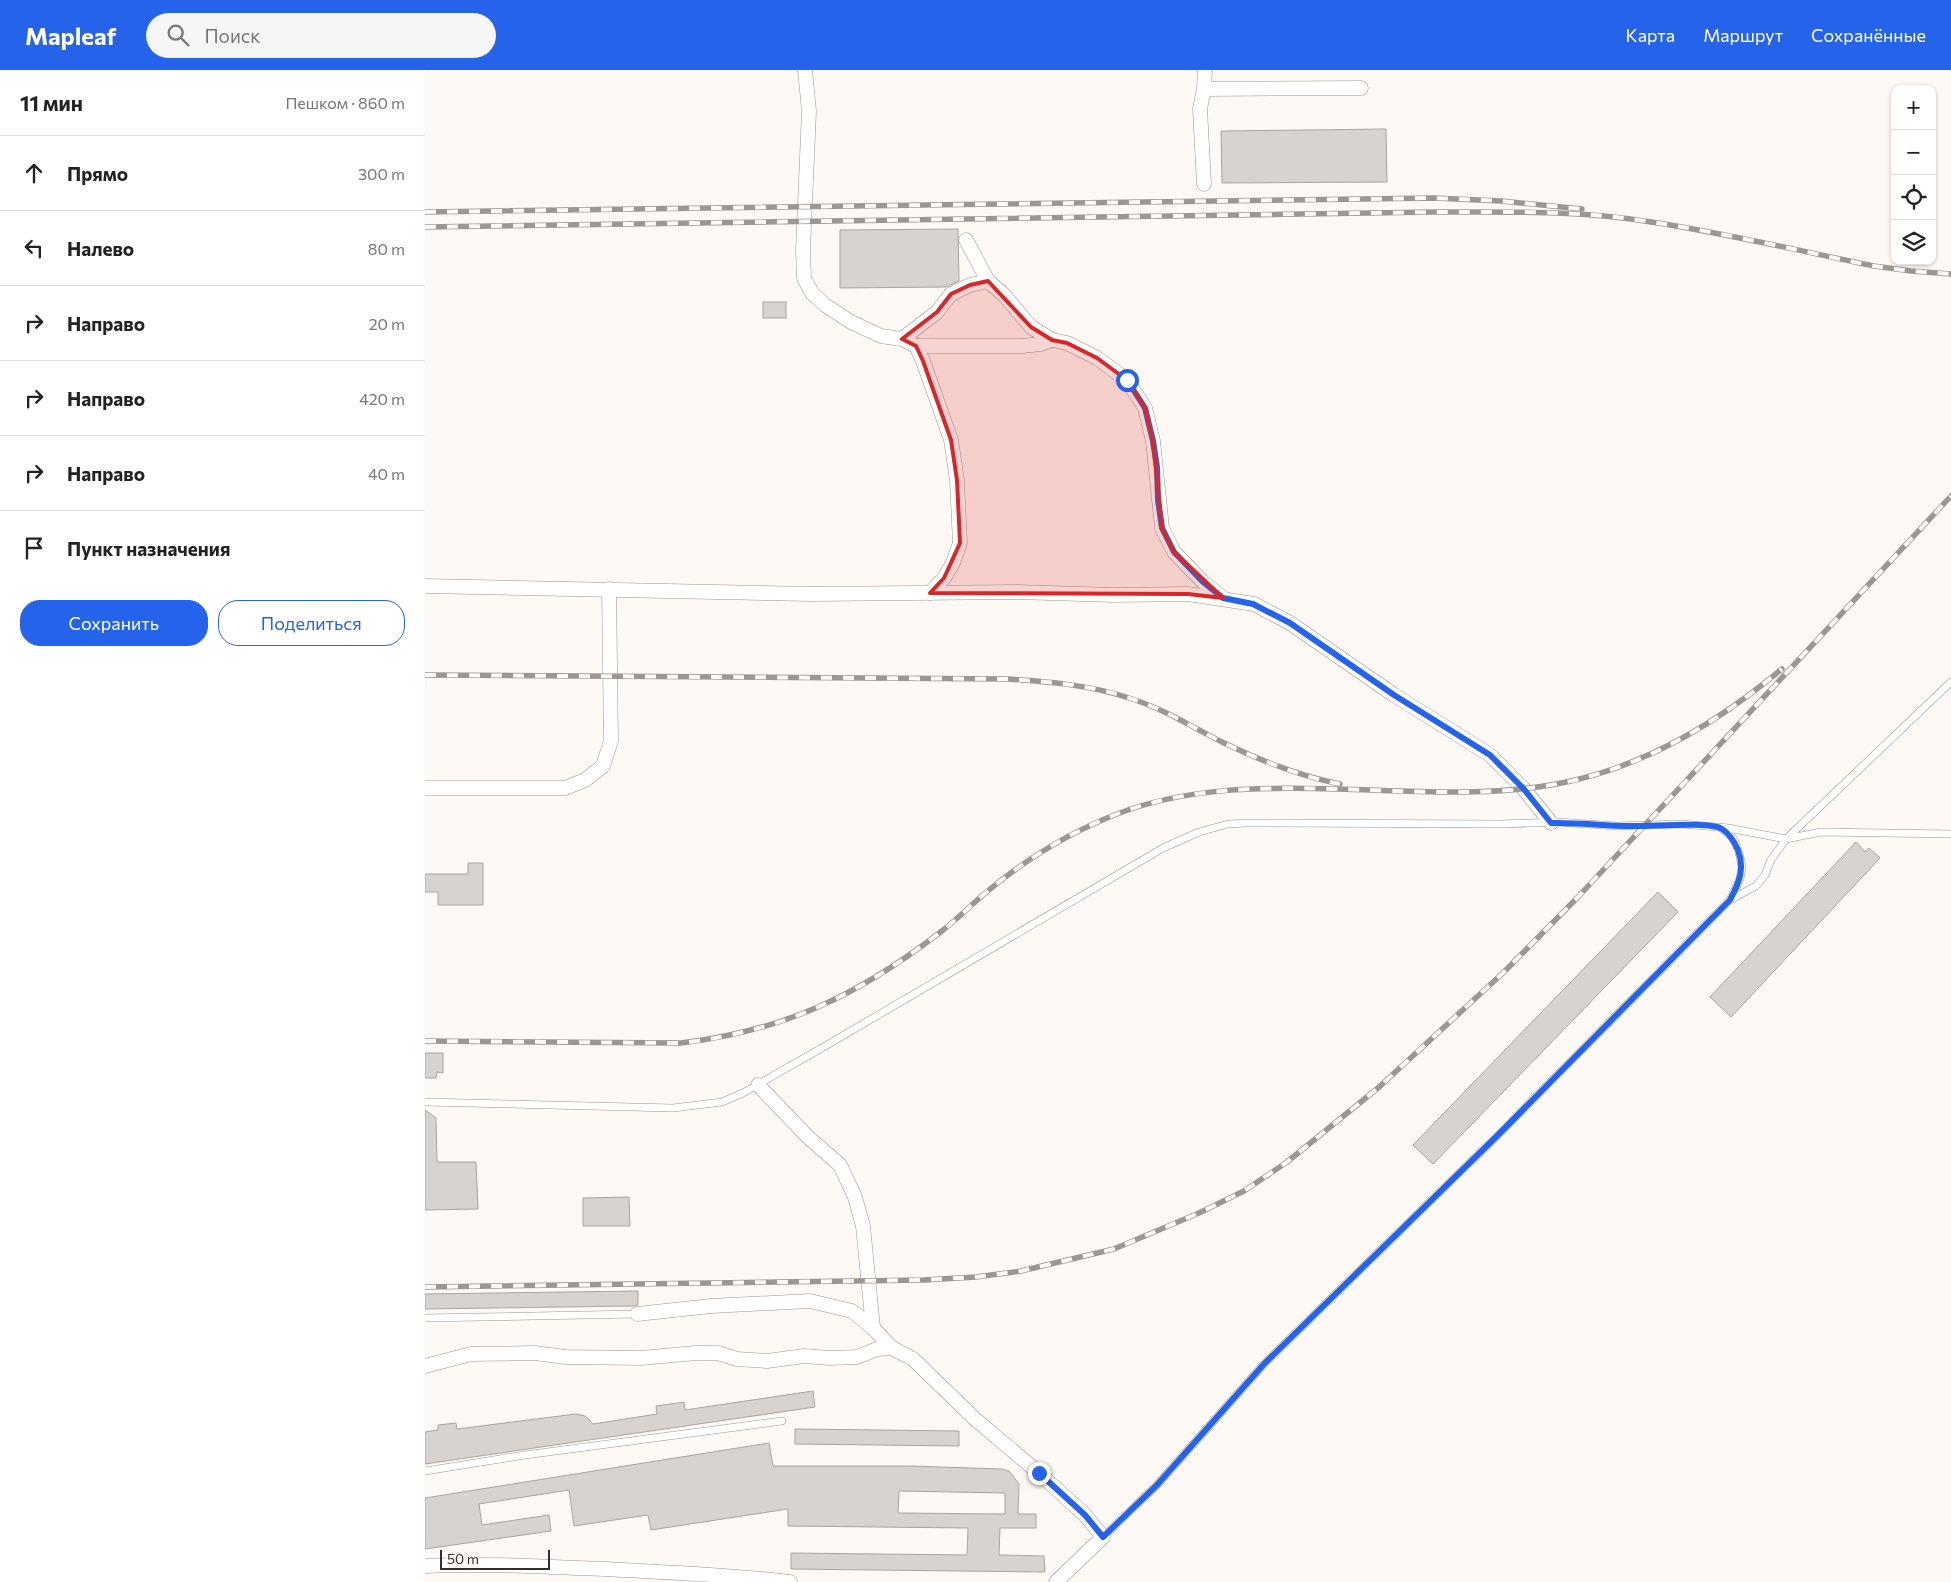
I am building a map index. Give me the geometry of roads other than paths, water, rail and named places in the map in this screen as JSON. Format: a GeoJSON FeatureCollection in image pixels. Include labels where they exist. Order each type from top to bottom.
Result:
{"type":"FeatureCollection","features":[{"type":"Feature","properties":{"kind":"street"},"geometry":{"type":"LineString","coordinates":[[805,70],[809,111],[803,250],[804,278],[812,293],[825,305],[851,322],[881,336],[902,339],[916,346],[1022,346],[1041,344],[1052,340]]}},
{"type":"Feature","properties":{"kind":"street"},"geometry":{"type":"LineString","coordinates":[[1204,184],[1200,109],[1205,70]]}},
{"type":"Feature","properties":{"kind":"street"},"geometry":{"type":"LineString","coordinates":[[1204,89],[1361,88]]}},
{"type":"Feature","properties":{"kind":"street"},"geometry":{"type":"LineString","coordinates":[[966,240],[988,281],[1004,295],[1031,327],[1052,340],[1067,343],[1097,358],[1127,380],[1145,408],[1153,441],[1162,528],[1174,552],[1203,582],[1223,598]]}},
{"type":"Feature","properties":{"kind":"street"},"geometry":{"type":"LineString","coordinates":[[902,339],[937,312],[951,294],[970,285],[988,281]]}},
{"type":"Feature","properties":{"kind":"street"},"geometry":{"type":"LineString","coordinates":[[916,346],[951,440],[960,523],[960,543],[953,563],[944,578],[930,593]]}},
{"type":"Feature","properties":{"kind":"street"},"geometry":{"type":"LineString","coordinates":[[425,586],[812,594],[1017,592],[1114,595],[1188,594],[1253,604],[1290,623],[1394,695],[1490,755],[1523,788],[1551,823]]}},
{"type":"Feature","properties":{"kind":"street"},"geometry":{"type":"LineString","coordinates":[[425,788],[565,788],[585,780],[603,766],[611,741],[609,589]]}},
{"type":"Feature","properties":{"kind":"street"},"geometry":{"type":"LineString","coordinates":[[758,1085],[803,1132],[839,1165],[855,1197],[863,1226],[873,1328]]}},
{"type":"Feature","properties":{"kind":"street"},"geometry":{"type":"LineString","coordinates":[[637,1314],[711,1306],[810,1301],[852,1311],[873,1328],[892,1348],[913,1359],[975,1419],[1085,1515],[1103,1537],[1056,1582]]}},
{"type":"Feature","properties":{"kind":"street"},"geometry":{"type":"LineString","coordinates":[[425,1366],[471,1354],[535,1354],[565,1357],[641,1358],[718,1353],[737,1359],[767,1361],[804,1356],[857,1358],[877,1349],[892,1348]]}},
{"type":"Feature","properties":{"kind":"street"},"geometry":{"type":"LineString","coordinates":[[425,1566],[573,1568],[697,1574],[790,1582]]}},
{"type":"Feature","properties":{"kind":"lane"},"geometry":{"type":"LineString","coordinates":[[1103,1537],[1157,1485],[1264,1364],[1497,1136],[1730,900],[1756,886],[1765,875],[1771,860],[1786,838],[1951,682]]}},
{"type":"Feature","properties":{"kind":"lane"},"geometry":{"type":"LineString","coordinates":[[425,1102],[673,1108],[722,1102],[743,1094],[1163,848],[1199,832],[1228,824],[1551,823],[1625,826],[1682,824],[1721,827],[1786,838],[1821,832],[1951,834]]}},
{"type":"Feature","properties":{"kind":"lane"},"geometry":{"type":"LineString","coordinates":[[1721,827],[1733,838],[1739,852],[1742,867],[1740,879],[1730,900]]}},
{"type":"Feature","properties":{"kind":"lane"},"geometry":{"type":"LineString","coordinates":[[425,1318],[637,1314]]}},
{"type":"Feature","properties":{"kind":"lane"},"geometry":{"type":"LineString","coordinates":[[425,1471],[525,1455],[782,1422]]}},
{"type":"Feature","properties":{"kind":"railway"},"geometry":{"type":"LineString","coordinates":[[425,212],[1434,198],[1501,201],[1582,209]]}},
{"type":"Feature","properties":{"kind":"railway"},"geometry":{"type":"LineString","coordinates":[[425,227],[1543,212],[1597,215],[1679,226],[1874,266],[1951,274]]}},
{"type":"Feature","properties":{"kind":"railway"},"geometry":{"type":"LineString","coordinates":[[425,1287],[924,1280],[976,1277],[1021,1271],[1114,1249],[1199,1213],[1244,1191],[1287,1162],[1378,1088],[1504,972],[1578,897],[1951,496]]}},
{"type":"Feature","properties":{"kind":"railway"},"geometry":{"type":"LineString","coordinates":[[425,1041],[681,1043],[753,1030],[786,1020],[817,1007],[848,993],[878,976],[950,925],[983,895],[1030,859],[1081,830],[1117,814],[1170,798],[1225,791],[1281,788],[1484,792],[1513,790],[1571,781],[1629,763],[1683,738],[1734,706],[1782,669]]}},
{"type":"Feature","properties":{"kind":"railway"},"geometry":{"type":"LineString","coordinates":[[425,675],[1008,679],[1055,683],[1102,690],[1144,703],[1250,755],[1309,777],[1340,784]]}}]}
